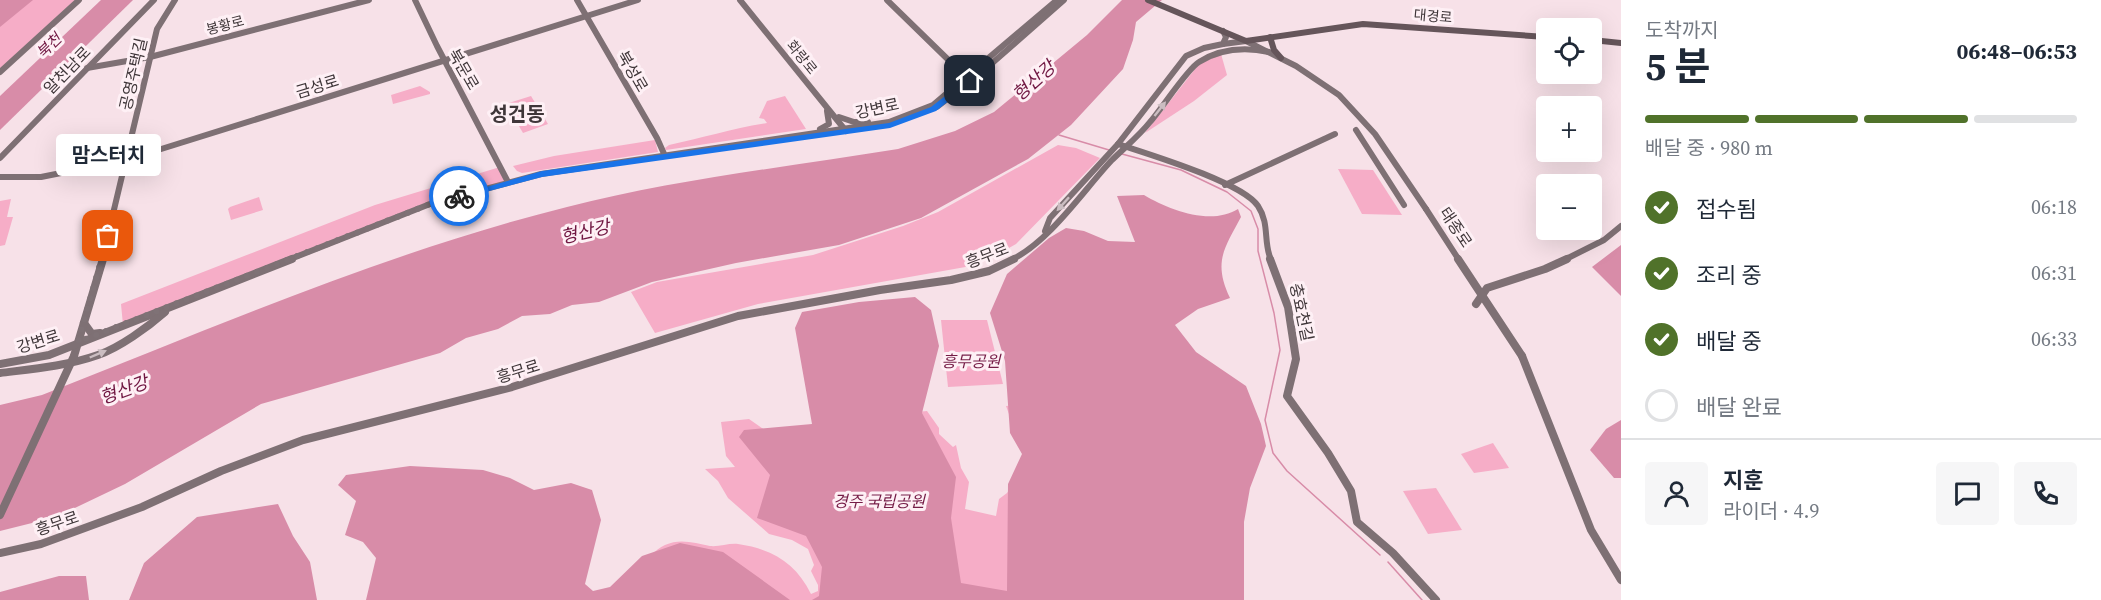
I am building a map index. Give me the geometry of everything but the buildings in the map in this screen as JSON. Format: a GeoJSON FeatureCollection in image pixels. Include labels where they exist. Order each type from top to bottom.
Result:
{"type":"FeatureCollection","features":[{"type":"Feature","properties":{"kind":"main road"},"geometry":{"type":"LineString","coordinates":[[1148,0],[1225,38],[1247,43]]}},
{"type":"Feature","properties":{"kind":"main road","name":"대경로"},"geometry":{"type":"LineString","coordinates":[[1247,43],[1267,37],[1342,26],[1374,24],[1536,36]]}},
{"type":"Feature","properties":{"kind":"main road"},"geometry":{"type":"LineString","coordinates":[[1225,38],[1267,37],[1281,58]]}},
{"type":"Feature","properties":{"kind":"main road"},"geometry":{"type":"LineString","coordinates":[[1602,41],[1621,43]]}},
{"type":"Feature","properties":{"kind":"street"},"geometry":{"type":"LineString","coordinates":[[0,72],[79,0]]}},
{"type":"Feature","properties":{"kind":"street","name":"알천남로"},"geometry":{"type":"LineString","coordinates":[[0,158],[154,0]]}},
{"type":"Feature","properties":{"kind":"street","name":"공영주택길"},"geometry":{"type":"LineString","coordinates":[[0,515],[74,357],[103,257],[157,29],[175,0]]}},
{"type":"Feature","properties":{"kind":"street","name":"봉황로"},"geometry":{"type":"LineString","coordinates":[[87,68],[150,57],[369,0]]}},
{"type":"Feature","properties":{"kind":"street","name":"북문로"},"geometry":{"type":"LineString","coordinates":[[415,0],[443,60],[472,110],[508,182]]}},
{"type":"Feature","properties":{"kind":"street","name":"북성로"},"geometry":{"type":"LineString","coordinates":[[577,0],[657,138],[664,156]]}},
{"type":"Feature","properties":{"kind":"street","name":"금성로"},"geometry":{"type":"LineString","coordinates":[[586,16],[633,0]]}},
{"type":"Feature","properties":{"kind":"street","name":"금성로"},"geometry":{"type":"LineString","coordinates":[[126,159],[639,0]]}},
{"type":"Feature","properties":{"kind":"street","name":"화랑로"},"geometry":{"type":"LineString","coordinates":[[739,0],[844,130]]}},
{"type":"Feature","properties":{"kind":"street"},"geometry":{"type":"LineString","coordinates":[[887,0],[968,80]]}},
{"type":"Feature","properties":{"kind":"street","name":"강변로"},"geometry":{"type":"LineString","coordinates":[[968,80],[1057,0]]}},
{"type":"Feature","properties":{"kind":"street","name":"강변로"},"geometry":{"type":"LineString","coordinates":[[664,156],[813,132],[890,125],[933,109],[1064,0]]}},
{"type":"Feature","properties":{"kind":"street","name":"흥무로"},"geometry":{"type":"LineString","coordinates":[[0,553],[41,544],[142,507],[221,471],[303,440],[513,387],[738,316],[978,275],[1020,256],[1044,233],[1050,218],[1109,159],[1186,56],[1225,38],[1247,43]]}},
{"type":"Feature","properties":{"kind":"street","name":"흥무로"},"geometry":{"type":"LineString","coordinates":[[1119,147],[1148,125],[1192,68],[1202,60],[1247,43]]}},
{"type":"Feature","properties":{"kind":"street","name":"태종로"},"geometry":{"type":"LineString","coordinates":[[1247,43],[1281,58],[1323,83],[1355,110],[1375,134],[1522,356],[1587,520],[1621,580]]}},
{"type":"Feature","properties":{"kind":"street","name":"금성로"},"geometry":{"type":"LineString","coordinates":[[0,175],[41,177],[126,159],[443,60]]}},
{"type":"Feature","properties":{"kind":"street"},"geometry":{"type":"LineString","coordinates":[[827,110],[842,120],[854,122],[906,116]]}},
{"type":"Feature","properties":{"kind":"street"},"geometry":{"type":"LineString","coordinates":[[813,132],[829,124],[827,110]]}},
{"type":"Feature","properties":{"kind":"street","name":"강변로"},"geometry":{"type":"LineString","coordinates":[[0,364],[53,353],[430,204],[508,182],[542,174],[844,130],[916,115]]}},
{"type":"Feature","properties":{"kind":"street"},"geometry":{"type":"LineString","coordinates":[[1356,130],[1404,205]]}},
{"type":"Feature","properties":{"kind":"street"},"geometry":{"type":"LineString","coordinates":[[1225,185],[1335,134]]}},
{"type":"Feature","properties":{"kind":"street","name":"충효천길"},"geometry":{"type":"LineString","coordinates":[[1119,147],[1187,166],[1254,201],[1266,221],[1268,254],[1282,286],[1288,307],[1296,359],[1287,396],[1328,453],[1351,491],[1356,522],[1393,553],[1436,600]]}},
{"type":"Feature","properties":{"kind":"street"},"geometry":{"type":"LineString","coordinates":[[1476,304],[1487,288],[1545,269],[1582,252],[1604,240],[1621,226]]}},
{"type":"Feature","properties":{"kind":"street"},"geometry":{"type":"LineString","coordinates":[[0,373],[48,368],[99,355],[133,336],[180,304]]}},
{"type":"Feature","properties":{"kind":"street"},"geometry":{"type":"LineString","coordinates":[[84,322],[92,334],[106,332]]}},
{"type":"Feature","properties":{"kind":"street"},"geometry":{"type":"LineString","coordinates":[[53,353],[81,331]]}},
{"type":"Feature","properties":{"kind":"green space"},"geometry":{"type":"Polygon","coordinates":[[[0,0],[75,0],[0,69],[0,0]]]}},
{"type":"Feature","properties":{"kind":"green space"},"geometry":{"type":"Polygon","coordinates":[[[1221,54],[1227,75],[1194,101],[1145,133],[1199,64],[1221,54]]]}},
{"type":"Feature","properties":{"kind":"green space"},"geometry":{"type":"Polygon","coordinates":[[[420,86],[430,94],[393,104],[391,95],[420,86]]]}},
{"type":"Feature","properties":{"kind":"green space"},"geometry":{"type":"Polygon","coordinates":[[[531,96],[548,124],[523,133],[506,104],[531,96]]]}},
{"type":"Feature","properties":{"kind":"green space"},"geometry":{"type":"Polygon","coordinates":[[[785,96],[806,129],[666,150],[665,148],[669,145],[767,123],[764,119],[759,118],[767,101],[785,96]]]}},
{"type":"Feature","properties":{"kind":"green space"},"geometry":{"type":"Polygon","coordinates":[[[655,140],[658,152],[522,173],[513,166],[554,156],[655,140]]]}},
{"type":"Feature","properties":{"kind":"green space"},"geometry":{"type":"Polygon","coordinates":[[[1058,145],[1076,148],[1100,158],[1016,244],[986,261],[971,266],[758,304],[655,333],[631,292],[657,282],[813,255],[903,226],[938,212],[1058,145]]]}},
{"type":"Feature","properties":{"kind":"green space"},"geometry":{"type":"Polygon","coordinates":[[[500,167],[508,182],[430,204],[123,325],[121,304],[375,205],[500,167]]]}},
{"type":"Feature","properties":{"kind":"green space"},"geometry":{"type":"Polygon","coordinates":[[[1338,169],[1373,170],[1402,215],[1362,214],[1338,169]]]}},
{"type":"Feature","properties":{"kind":"green space"},"geometry":{"type":"Polygon","coordinates":[[[259,197],[263,210],[231,220],[228,209],[230,207],[259,197]]]}},
{"type":"Feature","properties":{"kind":"green space"},"geometry":{"type":"Polygon","coordinates":[[[11,199],[7,217],[13,217],[5,245],[0,246],[0,201],[11,199]]]}},
{"type":"Feature","properties":{"kind":"green space","name":"흥무공원"},"geometry":{"type":"Polygon","coordinates":[[[941,320],[987,320],[1003,384],[948,387],[941,320]]]}},
{"type":"Feature","properties":{"kind":"green space","name":"경주 국립공원"},"geometry":{"type":"Polygon","coordinates":[[[1041,402],[1139,600],[624,600],[651,555],[665,545],[682,541],[713,546],[738,544],[762,550],[782,559],[790,566],[805,583],[811,594],[818,591],[818,585],[811,571],[814,565],[808,549],[792,540],[769,534],[728,498],[718,481],[705,469],[735,467],[726,456],[721,422],[749,419],[772,435],[887,415],[927,411],[939,428],[939,434],[953,447],[956,445],[961,468],[969,482],[965,509],[996,516],[999,499],[1007,493],[1027,462],[1006,406],[1041,402]]]}},
{"type":"Feature","properties":{"kind":"green space"},"geometry":{"type":"Polygon","coordinates":[[[1493,443],[1509,468],[1474,473],[1461,454],[1493,443]]]}},
{"type":"Feature","properties":{"kind":"green space"},"geometry":{"type":"Polygon","coordinates":[[[1436,488],[1462,530],[1428,534],[1403,491],[1436,488]]]}},
{"type":"Feature","properties":{"kind":"shaded area"},"geometry":{"type":"Polygon","coordinates":[[[0,0],[33,0],[0,27],[0,0]]]}},
{"type":"Feature","properties":{"kind":"shaded area"},"geometry":{"type":"Polygon","coordinates":[[[101,0],[133,0],[0,130],[0,96],[101,0]]]}},
{"type":"Feature","properties":{"kind":"shaded area"},"geometry":{"type":"Polygon","coordinates":[[[1122,0],[1162,0],[1136,22],[1133,40],[1123,69],[1071,125],[1028,159],[921,218],[839,245],[736,263],[652,282],[599,302],[572,305],[550,314],[522,316],[498,329],[466,338],[440,353],[261,404],[125,484],[56,517],[0,531],[0,405],[42,395],[302,292],[367,268],[500,225],[608,197],[649,189],[898,149],[955,131],[994,112],[1087,35],[1122,0]]]}},
{"type":"Feature","properties":{"kind":"shaded area"},"geometry":{"type":"Polygon","coordinates":[[[1144,195],[1165,206],[1190,214],[1215,216],[1238,209],[1241,217],[1223,256],[1222,275],[1230,298],[1198,309],[1175,325],[1196,352],[1246,386],[1261,424],[1266,446],[1250,488],[1244,522],[1244,600],[812,600],[819,596],[822,567],[806,536],[757,518],[770,475],[739,437],[744,430],[812,424],[795,328],[802,312],[859,302],[915,297],[931,310],[939,346],[922,413],[956,477],[951,518],[961,583],[1007,591],[1008,484],[1022,454],[1010,433],[1005,361],[990,313],[1007,274],[1049,238],[1066,228],[1084,231],[1108,241],[1135,242],[1117,196],[1144,195]]]}},
{"type":"Feature","properties":{"kind":"shaded area"},"geometry":{"type":"Polygon","coordinates":[[[1621,245],[1621,296],[1592,267],[1621,245]]]}},
{"type":"Feature","properties":{"kind":"shaded area"},"geometry":{"type":"Polygon","coordinates":[[[1621,420],[1621,478],[1614,478],[1590,450],[1606,429],[1621,420]]]}},
{"type":"Feature","properties":{"kind":"shaded area"},"geometry":{"type":"Polygon","coordinates":[[[410,466],[483,470],[510,478],[534,490],[571,483],[592,490],[601,520],[585,584],[593,591],[610,587],[642,556],[680,543],[723,552],[790,600],[366,600],[376,558],[363,542],[345,535],[356,501],[338,485],[346,475],[410,466]]]}},
{"type":"Feature","properties":{"kind":"shaded area"},"geometry":{"type":"Polygon","coordinates":[[[278,504],[293,536],[310,562],[317,600],[129,600],[144,563],[197,517],[278,504]]]}},
{"type":"Feature","properties":{"kind":"shaded area"},"geometry":{"type":"Polygon","coordinates":[[[59,576],[86,576],[89,600],[0,600],[0,592],[59,576]]]}},
{"type":"Feature","properties":{"kind":"waterway"},"geometry":{"type":"LineString","coordinates":[[1059,135],[1109,150]]}},
{"type":"Feature","properties":{"kind":"waterway"},"geometry":{"type":"LineString","coordinates":[[1122,154],[1181,170],[1227,192],[1251,211],[1258,229],[1258,251],[1274,313],[1280,350],[1265,420],[1273,453],[1287,471],[1380,555]]}},
{"type":"Feature","properties":{"kind":"waterway"},"geometry":{"type":"LineString","coordinates":[[1388,562],[1422,600]]}},
{"type":"Feature","properties":{"kind":"way so far"},"geometry":{"type":"LineString","coordinates":[[108,236],[78,342],[430,204],[459,196]]}},
{"type":"Feature","properties":{"kind":"place","name":"맘스터치"},"geometry":{"type":"Point","coordinates":[108,236]}},
{"type":"Feature","properties":{"kind":"district","name":"성건동"},"geometry":{"type":"Point","coordinates":[517,114]}},
{"type":"Feature","properties":{"kind":"route"},"geometry":{"type":"LineString","coordinates":[[459,196],[542,174],[890,125],[933,109],[970,81]]}},
{"type":"Feature","properties":{"kind":"water label","name":"북천"},"geometry":{"type":"Point","coordinates":[49,46]}},
{"type":"Feature","properties":{"kind":"water label","name":"형산강"},"geometry":{"type":"Point","coordinates":[1034,81]}},
{"type":"Feature","properties":{"kind":"water label","name":"형산강"},"geometry":{"type":"Point","coordinates":[585,232]}},
{"type":"Feature","properties":{"kind":"water label","name":"형산강"},"geometry":{"type":"Point","coordinates":[124,390]}}]}
